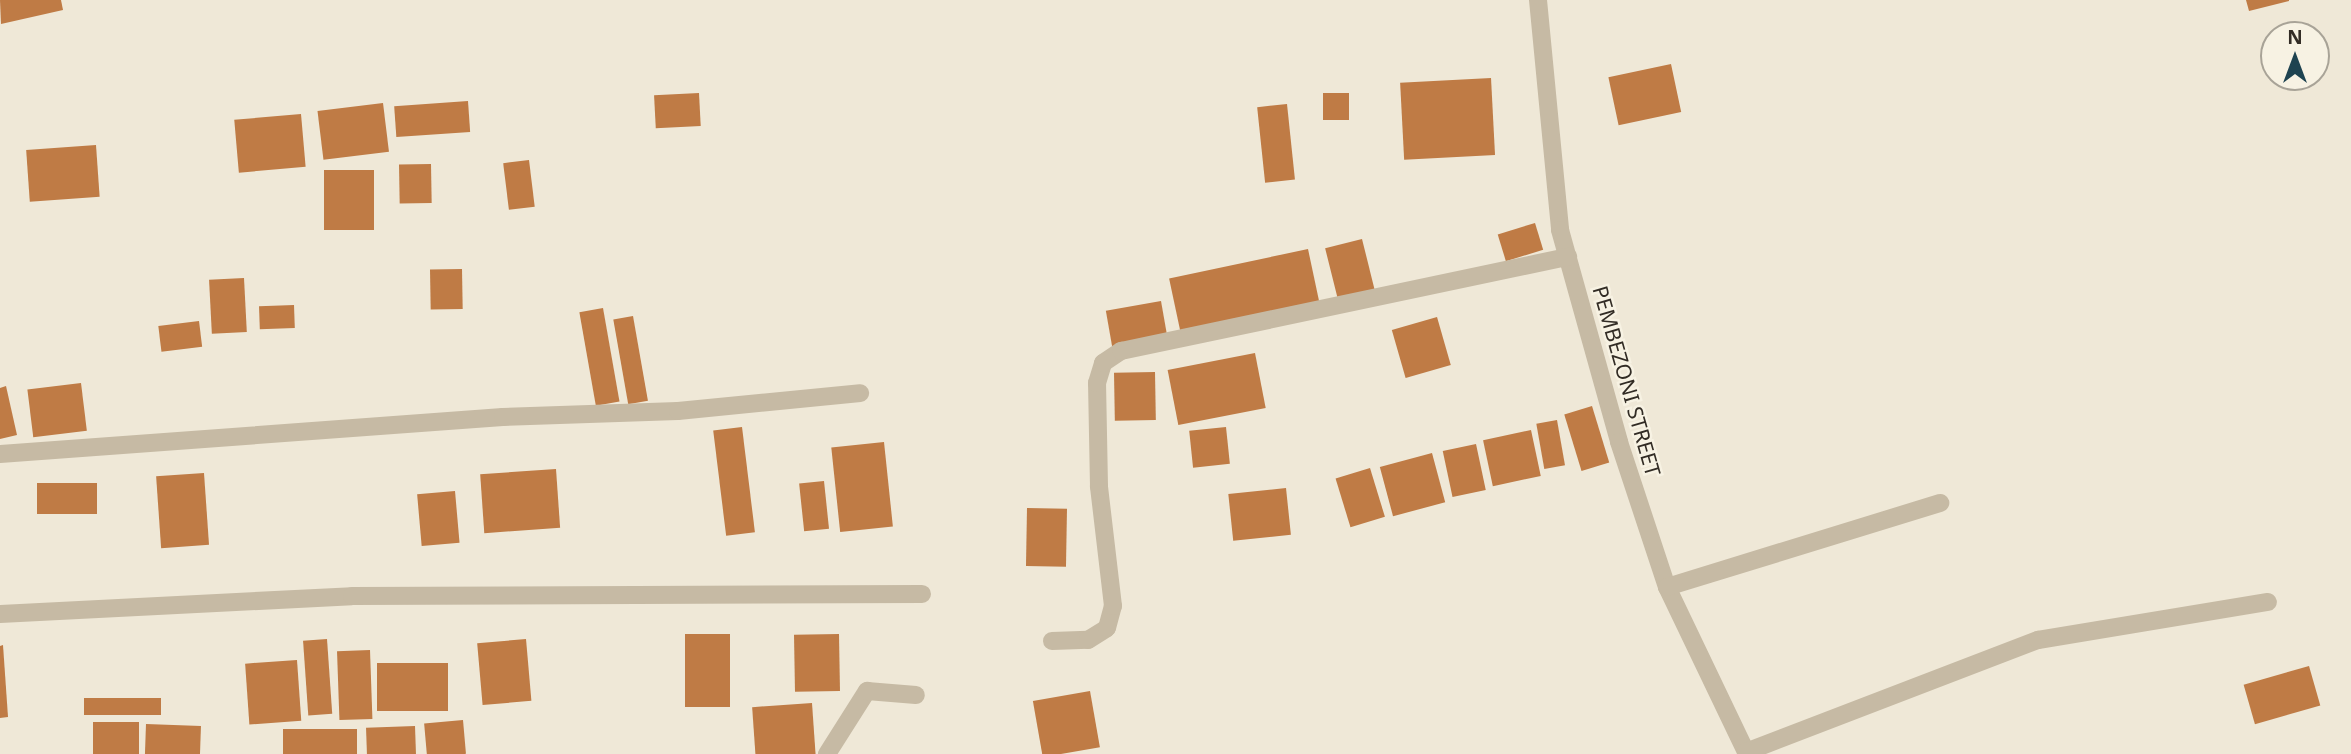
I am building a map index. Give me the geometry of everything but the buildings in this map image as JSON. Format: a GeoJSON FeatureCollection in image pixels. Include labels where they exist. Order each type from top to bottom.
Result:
{"type":"FeatureCollection","features":[{"type":"Feature","properties":{"kind":"street","name":"PEMBEZONI STREET"},"geometry":{"type":"LineString","coordinates":[[1538,0],[1560,230],[1619,442],[1667,587],[1747,753]]}},
{"type":"Feature","properties":{"kind":"street"},"geometry":{"type":"LineString","coordinates":[[1052,641],[1088,640],[1107,628],[1112,606],[1100,486],[1097,383],[1102,363],[1121,351],[1568,257]]}},
{"type":"Feature","properties":{"kind":"street"},"geometry":{"type":"LineString","coordinates":[[0,454],[503,417],[677,411],[860,393]]}},
{"type":"Feature","properties":{"kind":"street"},"geometry":{"type":"LineString","coordinates":[[1667,587],[1940,503]]}},
{"type":"Feature","properties":{"kind":"street"},"geometry":{"type":"LineString","coordinates":[[0,614],[352,596],[922,594]]}},
{"type":"Feature","properties":{"kind":"street"},"geometry":{"type":"LineString","coordinates":[[1747,753],[2038,640],[2268,602]]}},
{"type":"Feature","properties":{"kind":"street"},"geometry":{"type":"LineString","coordinates":[[827,754],[867,691],[916,695]]}}]}
